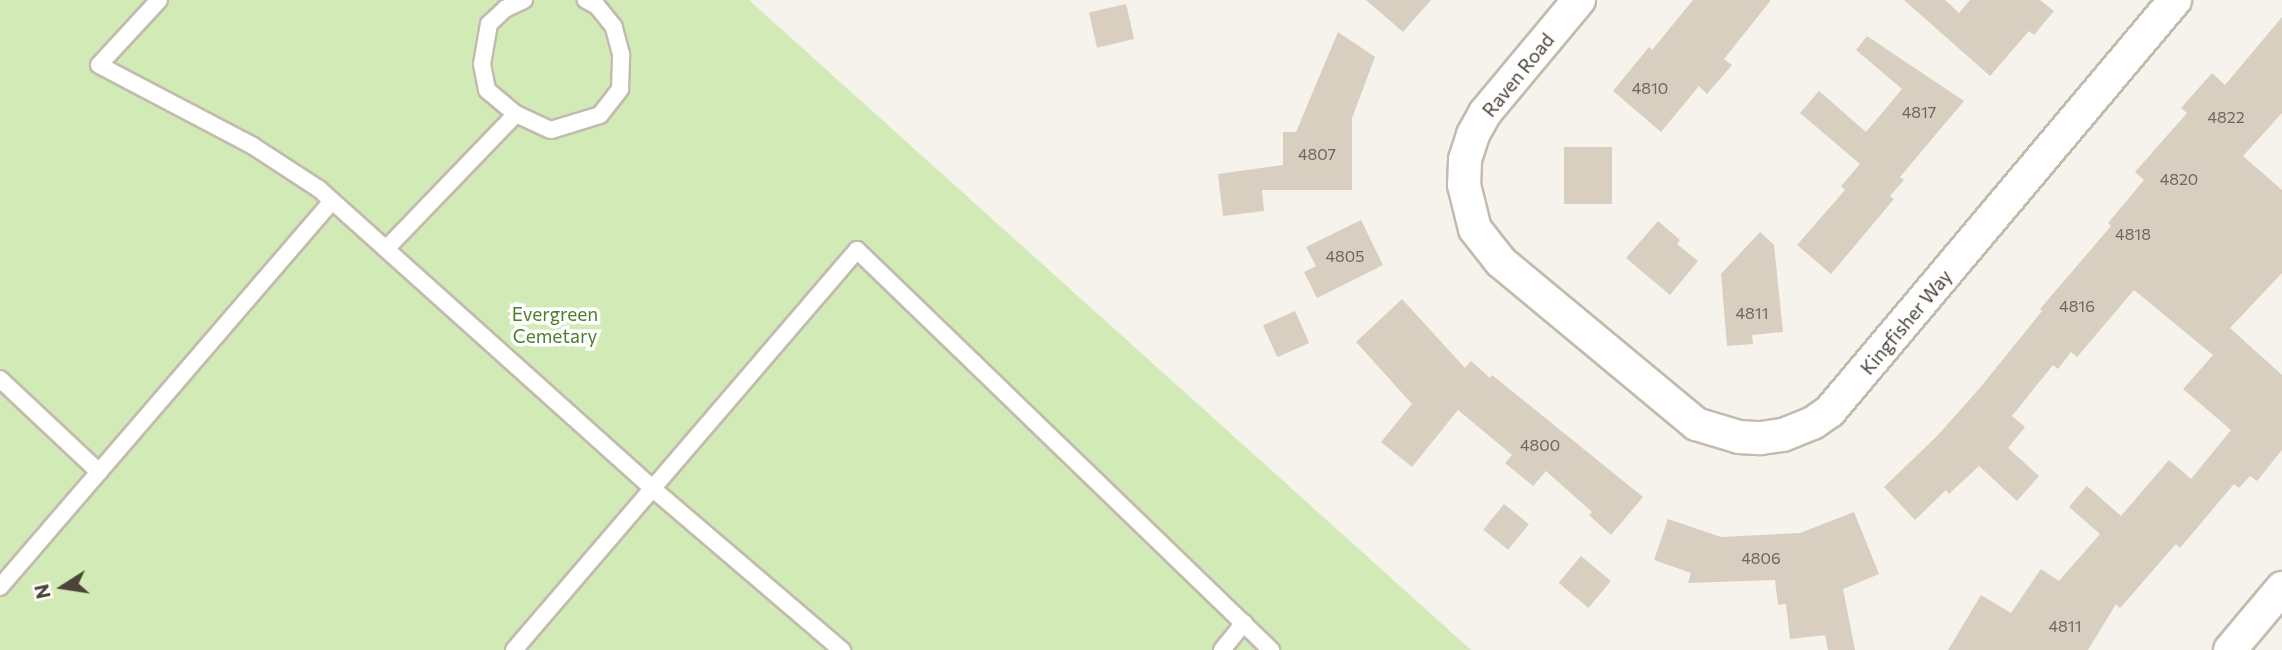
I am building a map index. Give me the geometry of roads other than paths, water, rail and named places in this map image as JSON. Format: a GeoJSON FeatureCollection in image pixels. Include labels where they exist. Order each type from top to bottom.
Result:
{"type":"FeatureCollection","features":[{"type":"Feature","properties":{"kind":"street","name":"Raven Road"},"geometry":{"type":"LineString","coordinates":[[1571,322],[1487,247],[1475,229],[1464,185],[1465,160],[1485,113],[1579,0]]}},
{"type":"Feature","properties":{"kind":"street","name":"Kingfisher Way"},"geometry":{"type":"LineString","coordinates":[[1571,322],[1696,424],[1717,433],[1761,438],[1783,435],[1813,423],[1830,411],[1848,391],[2175,0]]}},
{"type":"Feature","properties":{"kind":"street"},"geometry":{"type":"LineString","coordinates":[[2230,650],[2282,587]]}},
{"type":"Feature","properties":{"kind":"lane"},"geometry":{"type":"LineString","coordinates":[[159,0],[99,65],[253,146],[332,201],[652,488],[842,650]]}},
{"type":"Feature","properties":{"kind":"lane"},"geometry":{"type":"LineString","coordinates":[[524,0],[505,9],[489,24],[482,64],[487,90],[516,114],[551,130],[600,116],[620,89],[621,54],[614,27],[597,6],[586,0]]}},
{"type":"Feature","properties":{"kind":"lane"},"geometry":{"type":"LineString","coordinates":[[386,249],[516,114]]}},
{"type":"Feature","properties":{"kind":"lane"},"geometry":{"type":"LineString","coordinates":[[0,587],[332,201]]}},
{"type":"Feature","properties":{"kind":"lane"},"geometry":{"type":"LineString","coordinates":[[514,650],[857,250],[1271,650]]}},
{"type":"Feature","properties":{"kind":"lane"},"geometry":{"type":"LineString","coordinates":[[0,379],[99,472]]}},
{"type":"Feature","properties":{"kind":"lane"},"geometry":{"type":"LineString","coordinates":[[1222,650],[1244,624]]}},
{"type":"Feature","properties":{"kind":"park label","name":"Evergreen Cemetary"},"geometry":{"type":"Point","coordinates":[555,325]}}]}
